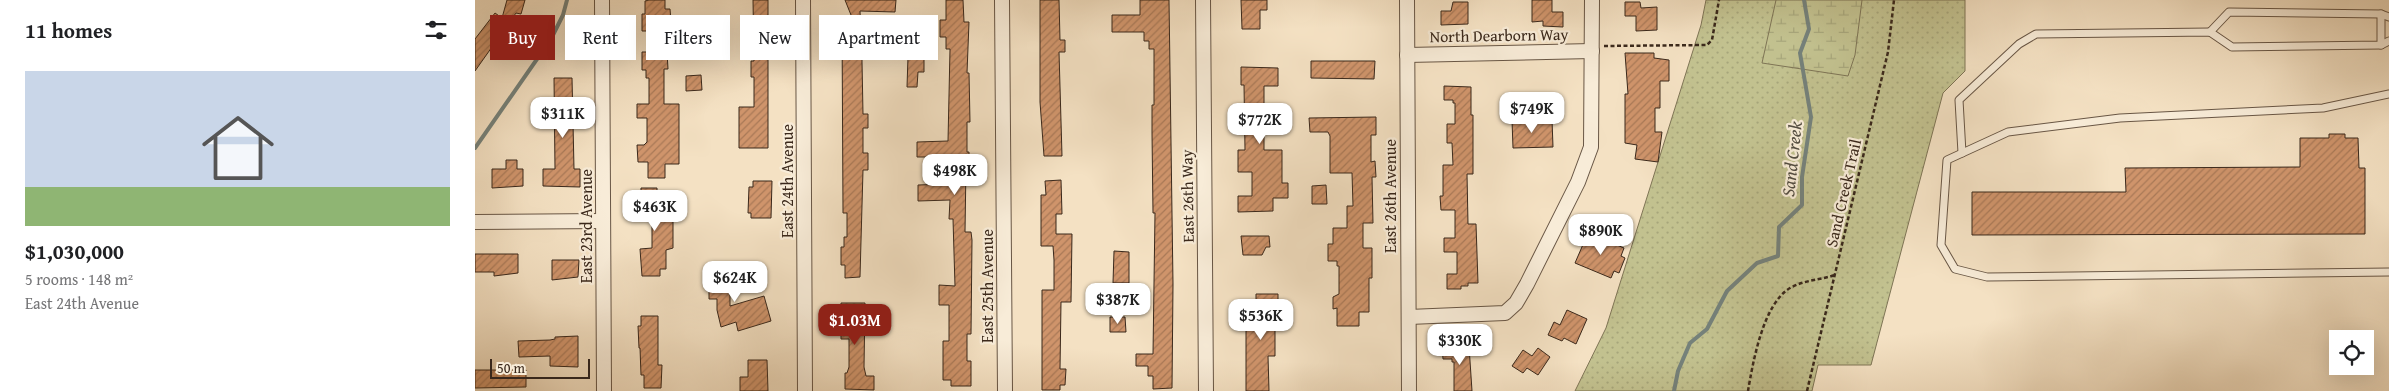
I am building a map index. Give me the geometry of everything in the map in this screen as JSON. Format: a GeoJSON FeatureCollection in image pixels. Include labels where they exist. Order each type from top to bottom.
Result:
{"type":"FeatureCollection","features":[{"type":"Feature","properties":{"kind":"street","name":"East 23rd Avenue"},"geometry":{"type":"LineString","coordinates":[[602,0],[604,391]]}},
{"type":"Feature","properties":{"kind":"street","name":"East 24th Avenue"},"geometry":{"type":"LineString","coordinates":[[803,0],[805,391]]}},
{"type":"Feature","properties":{"kind":"street","name":"East 25th Avenue"},"geometry":{"type":"LineString","coordinates":[[1002,0],[1005,391]]}},
{"type":"Feature","properties":{"kind":"street","name":"East 26th Way"},"geometry":{"type":"LineString","coordinates":[[1203,0],[1206,391]]}},
{"type":"Feature","properties":{"kind":"street","name":"East 26th Avenue"},"geometry":{"type":"LineString","coordinates":[[1407,0],[1409,391]]}},
{"type":"Feature","properties":{"kind":"street"},"geometry":{"type":"LineString","coordinates":[[1409,317],[1505,313],[1516,303],[1527,284],[1578,182],[1591,147],[1592,0]]}},
{"type":"Feature","properties":{"kind":"street","name":"North Dearborn Way"},"geometry":{"type":"LineString","coordinates":[[1407,55],[1593,51]]}},
{"type":"Feature","properties":{"kind":"street"},"geometry":{"type":"LineString","coordinates":[[475,222],[603,221]]}},
{"type":"Feature","properties":{"kind":"lane"},"geometry":{"type":"LineString","coordinates":[[2210,32],[2229,12],[2381,14],[2389,17]]}},
{"type":"Feature","properties":{"kind":"lane"},"geometry":{"type":"LineString","coordinates":[[2381,14],[2381,46]]}},
{"type":"Feature","properties":{"kind":"lane"},"geometry":{"type":"LineString","coordinates":[[1962,153],[1959,100],[2019,44],[2035,34],[2210,32],[2232,47],[2381,46],[2389,41]]}},
{"type":"Feature","properties":{"kind":"lane"},"geometry":{"type":"LineString","coordinates":[[2389,94],[2323,108],[2120,118],[2008,132],[1947,160],[1941,245],[1955,269],[1987,277],[2389,272]]}},
{"type":"Feature","properties":{"kind":"path"},"geometry":{"type":"LineString","coordinates":[[1609,46],[1707,45],[1712,40],[1719,0]]}},
{"type":"Feature","properties":{"kind":"path","name":"Sand Creek Trail"},"geometry":{"type":"LineString","coordinates":[[1807,391],[1888,52],[1894,0]]}},
{"type":"Feature","properties":{"kind":"path"},"geometry":{"type":"LineString","coordinates":[[1748,391],[1760,332],[1776,303],[1788,289],[1802,282],[1835,275]]}},
{"type":"Feature","properties":{"kind":"green space"},"geometry":{"type":"Polygon","coordinates":[[[1706,0],[1965,0],[1965,71],[1943,93],[1871,365],[1818,365],[1812,391],[1575,391],[1606,328],[1701,25],[1706,0]]]}},
{"type":"Feature","properties":{"kind":"green space"},"geometry":{"type":"Polygon","coordinates":[[[1776,0],[1862,0],[1855,55],[1848,76],[1762,63],[1776,0]]]}},
{"type":"Feature","properties":{"kind":"building"},"geometry":{"type":"Polygon","coordinates":[[[507,0],[525,0],[521,14],[503,15],[507,0]]]}},
{"type":"Feature","properties":{"kind":"building"},"geometry":{"type":"Polygon","coordinates":[[[665,0],[665,9],[670,9],[670,15],[646,15],[646,31],[642,31],[642,14],[645,14],[645,1],[665,0]]]}},
{"type":"Feature","properties":{"kind":"building"},"geometry":{"type":"Polygon","coordinates":[[[753,0],[768,0],[768,15],[753,15],[753,0]]]}},
{"type":"Feature","properties":{"kind":"building"},"geometry":{"type":"Polygon","coordinates":[[[845,0],[896,0],[895,12],[860,11],[860,15],[851,15],[845,0]]]}},
{"type":"Feature","properties":{"kind":"building"},"geometry":{"type":"Polygon","coordinates":[[[946,0],[963,0],[964,22],[969,22],[967,73],[969,73],[970,122],[967,122],[969,165],[966,165],[965,232],[971,232],[972,240],[971,334],[967,334],[967,361],[971,361],[971,386],[951,386],[951,380],[943,380],[943,341],[949,341],[949,305],[939,305],[939,285],[955,286],[953,219],[949,219],[950,200],[918,201],[918,185],[947,184],[947,157],[917,157],[917,142],[948,141],[950,49],[946,49],[946,37],[940,37],[940,20],[946,20],[946,0]]]}},
{"type":"Feature","properties":{"kind":"building"},"geometry":{"type":"Polygon","coordinates":[[[1040,0],[1059,0],[1060,40],[1065,40],[1065,52],[1059,52],[1062,156],[1044,156],[1040,102],[1040,0]]]}},
{"type":"Feature","properties":{"kind":"building"},"geometry":{"type":"Polygon","coordinates":[[[1140,0],[1169,0],[1173,284],[1172,388],[1153,389],[1153,376],[1148,376],[1148,366],[1136,366],[1136,354],[1153,354],[1155,213],[1153,213],[1152,105],[1154,105],[1154,49],[1149,49],[1149,41],[1144,41],[1144,32],[1112,32],[1112,15],[1140,15],[1140,0]]]}},
{"type":"Feature","properties":{"kind":"building"},"geometry":{"type":"Polygon","coordinates":[[[1241,0],[1267,0],[1267,10],[1260,10],[1260,29],[1242,29],[1241,0]]]}},
{"type":"Feature","properties":{"kind":"building"},"geometry":{"type":"Polygon","coordinates":[[[1532,0],[1552,0],[1552,12],[1563,12],[1563,27],[1543,26],[1543,21],[1532,22],[1532,0]]]}},
{"type":"Feature","properties":{"kind":"building"},"geometry":{"type":"Polygon","coordinates":[[[1453,2],[1468,2],[1468,24],[1441,25],[1441,11],[1451,11],[1453,2]]]}},
{"type":"Feature","properties":{"kind":"building"},"geometry":{"type":"Polygon","coordinates":[[[1625,2],[1640,2],[1641,8],[1657,7],[1657,30],[1636,31],[1636,16],[1625,16],[1625,2]]]}},
{"type":"Feature","properties":{"kind":"building"},"geometry":{"type":"Polygon","coordinates":[[[490,20],[490,50],[475,71],[475,39],[490,20]]]}},
{"type":"Feature","properties":{"kind":"building"},"geometry":{"type":"Polygon","coordinates":[[[642,52],[646,52],[646,60],[667,60],[668,69],[664,69],[664,104],[679,104],[679,164],[665,164],[665,178],[648,178],[648,162],[638,162],[637,145],[644,145],[647,142],[647,118],[637,118],[637,104],[649,104],[649,78],[646,78],[646,70],[642,70],[642,52]]]}},
{"type":"Feature","properties":{"kind":"building"},"geometry":{"type":"Polygon","coordinates":[[[1625,53],[1654,53],[1654,58],[1669,60],[1669,81],[1660,81],[1660,108],[1655,108],[1655,132],[1662,132],[1658,162],[1635,159],[1637,145],[1625,143],[1625,94],[1628,94],[1625,53]]]}},
{"type":"Feature","properties":{"kind":"building"},"geometry":{"type":"Polygon","coordinates":[[[768,60],[768,148],[739,148],[739,107],[754,107],[754,77],[751,77],[751,61],[768,60]]]}},
{"type":"Feature","properties":{"kind":"building"},"geometry":{"type":"Polygon","coordinates":[[[842,60],[862,60],[863,114],[868,114],[868,128],[863,128],[863,153],[868,153],[868,170],[863,170],[860,277],[845,278],[845,265],[841,265],[841,247],[844,247],[844,237],[847,237],[847,213],[843,213],[842,60]]]}},
{"type":"Feature","properties":{"kind":"building"},"geometry":{"type":"Polygon","coordinates":[[[908,60],[924,60],[924,72],[918,72],[917,87],[907,87],[908,60]]]}},
{"type":"Feature","properties":{"kind":"building"},"geometry":{"type":"Polygon","coordinates":[[[1311,61],[1375,61],[1374,79],[1311,78],[1311,61]]]}},
{"type":"Feature","properties":{"kind":"building"},"geometry":{"type":"Polygon","coordinates":[[[1241,67],[1278,68],[1278,86],[1264,86],[1264,116],[1271,116],[1271,129],[1264,129],[1264,150],[1282,150],[1282,183],[1288,183],[1288,198],[1273,198],[1273,211],[1238,212],[1238,196],[1252,196],[1252,172],[1238,172],[1238,150],[1245,150],[1244,85],[1241,85],[1241,67]]]}},
{"type":"Feature","properties":{"kind":"building"},"geometry":{"type":"Polygon","coordinates":[[[701,75],[702,90],[686,91],[686,76],[701,75]]]}},
{"type":"Feature","properties":{"kind":"building"},"geometry":{"type":"Polygon","coordinates":[[[554,78],[572,78],[574,169],[580,169],[580,187],[543,186],[543,169],[555,169],[554,78]]]}},
{"type":"Feature","properties":{"kind":"building"},"geometry":{"type":"Polygon","coordinates":[[[1444,86],[1471,87],[1473,174],[1467,174],[1468,224],[1476,224],[1478,283],[1468,283],[1468,286],[1461,286],[1461,289],[1447,289],[1447,274],[1457,274],[1457,252],[1444,252],[1444,238],[1455,238],[1455,210],[1441,210],[1440,196],[1443,196],[1443,165],[1453,165],[1452,143],[1447,143],[1447,124],[1455,124],[1455,103],[1453,103],[1453,100],[1444,100],[1444,86]]]}},
{"type":"Feature","properties":{"kind":"building"},"geometry":{"type":"Polygon","coordinates":[[[1376,117],[1376,135],[1371,135],[1371,162],[1375,161],[1376,177],[1372,177],[1373,223],[1363,223],[1363,248],[1372,248],[1372,278],[1369,278],[1369,312],[1359,312],[1359,326],[1337,326],[1337,308],[1333,309],[1333,297],[1339,294],[1339,266],[1337,266],[1337,261],[1328,261],[1328,244],[1333,244],[1333,228],[1347,228],[1347,206],[1353,206],[1352,173],[1330,173],[1330,136],[1328,132],[1310,132],[1309,118],[1376,117]]]}},
{"type":"Feature","properties":{"kind":"building"},"geometry":{"type":"Polygon","coordinates":[[[1512,120],[1552,120],[1553,147],[1513,148],[1512,120]]]}},
{"type":"Feature","properties":{"kind":"building"},"geometry":{"type":"Polygon","coordinates":[[[2329,134],[2345,134],[2345,138],[2358,138],[2359,168],[2365,168],[2365,234],[1972,235],[1972,192],[2126,192],[2125,168],[2300,167],[2300,138],[2329,138],[2329,134]]]}},
{"type":"Feature","properties":{"kind":"building"},"geometry":{"type":"Polygon","coordinates":[[[506,160],[517,160],[517,169],[523,169],[523,186],[492,188],[492,169],[506,169],[506,160]]]}},
{"type":"Feature","properties":{"kind":"building"},"geometry":{"type":"Polygon","coordinates":[[[1061,180],[1062,214],[1056,214],[1056,234],[1072,234],[1071,302],[1061,302],[1060,369],[1066,369],[1065,385],[1060,385],[1060,390],[1042,390],[1042,290],[1054,290],[1054,260],[1053,246],[1041,246],[1041,195],[1046,195],[1045,181],[1061,180]]]}},
{"type":"Feature","properties":{"kind":"building"},"geometry":{"type":"Polygon","coordinates":[[[753,181],[772,181],[771,218],[751,218],[751,213],[748,213],[749,187],[753,187],[753,181]]]}},
{"type":"Feature","properties":{"kind":"building"},"geometry":{"type":"Polygon","coordinates":[[[1326,185],[1327,204],[1312,204],[1312,186],[1326,185]]]}},
{"type":"Feature","properties":{"kind":"building"},"geometry":{"type":"Polygon","coordinates":[[[641,188],[657,188],[657,207],[673,207],[673,248],[666,250],[666,269],[660,269],[660,276],[642,276],[640,249],[652,248],[652,220],[637,220],[637,199],[641,199],[641,188]]]}},
{"type":"Feature","properties":{"kind":"building"},"geometry":{"type":"Polygon","coordinates":[[[1588,233],[1624,248],[1621,256],[1625,258],[1619,273],[1614,271],[1611,278],[1575,263],[1588,233]]]}},
{"type":"Feature","properties":{"kind":"building"},"geometry":{"type":"Polygon","coordinates":[[[1241,236],[1269,236],[1270,247],[1266,247],[1262,255],[1243,255],[1241,236]]]}},
{"type":"Feature","properties":{"kind":"building"},"geometry":{"type":"Polygon","coordinates":[[[1114,251],[1129,252],[1129,283],[1113,283],[1114,251]]]}},
{"type":"Feature","properties":{"kind":"building"},"geometry":{"type":"Polygon","coordinates":[[[475,254],[518,254],[518,273],[494,276],[494,272],[475,272],[475,254]]]}},
{"type":"Feature","properties":{"kind":"building"},"geometry":{"type":"Polygon","coordinates":[[[552,260],[579,260],[578,277],[552,280],[552,260]]]}},
{"type":"Feature","properties":{"kind":"building"},"geometry":{"type":"Polygon","coordinates":[[[709,267],[730,267],[730,306],[764,296],[771,321],[738,331],[736,322],[721,327],[717,310],[717,299],[709,299],[709,267]]]}},
{"type":"Feature","properties":{"kind":"building"},"geometry":{"type":"Polygon","coordinates":[[[1256,294],[1278,294],[1278,326],[1275,326],[1275,356],[1268,356],[1269,391],[1246,391],[1246,308],[1256,308],[1256,294]]]}},
{"type":"Feature","properties":{"kind":"building"},"geometry":{"type":"Polygon","coordinates":[[[1088,296],[1103,296],[1104,307],[1088,307],[1088,296]]]}},
{"type":"Feature","properties":{"kind":"building"},"geometry":{"type":"Polygon","coordinates":[[[841,303],[865,303],[864,367],[866,376],[874,376],[874,390],[845,389],[845,373],[847,373],[849,367],[849,339],[841,339],[841,303]]]}},
{"type":"Feature","properties":{"kind":"building"},"geometry":{"type":"Polygon","coordinates":[[[1567,310],[1587,319],[1576,344],[1564,338],[1562,341],[1548,335],[1554,322],[1560,325],[1567,310]]]}},
{"type":"Feature","properties":{"kind":"building"},"geometry":{"type":"Polygon","coordinates":[[[641,316],[658,316],[658,365],[662,365],[661,388],[644,388],[644,375],[641,375],[638,326],[641,326],[641,316]]]}},
{"type":"Feature","properties":{"kind":"building"},"geometry":{"type":"Polygon","coordinates":[[[1110,317],[1125,317],[1126,332],[1110,332],[1110,317]]]}},
{"type":"Feature","properties":{"kind":"building"},"geometry":{"type":"Polygon","coordinates":[[[578,336],[578,367],[550,366],[550,356],[519,357],[518,341],[550,340],[555,339],[555,337],[578,336]]]}},
{"type":"Feature","properties":{"kind":"building"},"geometry":{"type":"Polygon","coordinates":[[[1442,344],[1469,346],[1472,391],[1454,391],[1454,362],[1452,362],[1452,359],[1443,359],[1442,344]]]}},
{"type":"Feature","properties":{"kind":"building"},"geometry":{"type":"Polygon","coordinates":[[[1538,348],[1550,357],[1538,375],[1527,368],[1523,373],[1512,366],[1523,350],[1532,356],[1538,348]]]}},
{"type":"Feature","properties":{"kind":"building"},"geometry":{"type":"Polygon","coordinates":[[[748,360],[767,360],[768,391],[740,391],[740,377],[748,377],[748,360]]]}},
{"type":"Feature","properties":{"kind":"building"},"geometry":{"type":"Polygon","coordinates":[[[475,370],[526,370],[526,387],[475,388],[475,370]]]}},
{"type":"Feature","properties":{"kind":"waterway"},"geometry":{"type":"LineString","coordinates":[[475,148],[551,39],[563,15],[567,0]]}},
{"type":"Feature","properties":{"kind":"waterway","name":"Sand Creek"},"geometry":{"type":"LineString","coordinates":[[1674,391],[1678,371],[1690,343],[1707,329],[1727,291],[1757,263],[1778,256],[1779,227],[1802,205],[1802,177],[1811,117],[1800,53],[1809,29],[1804,0]]}}]}
